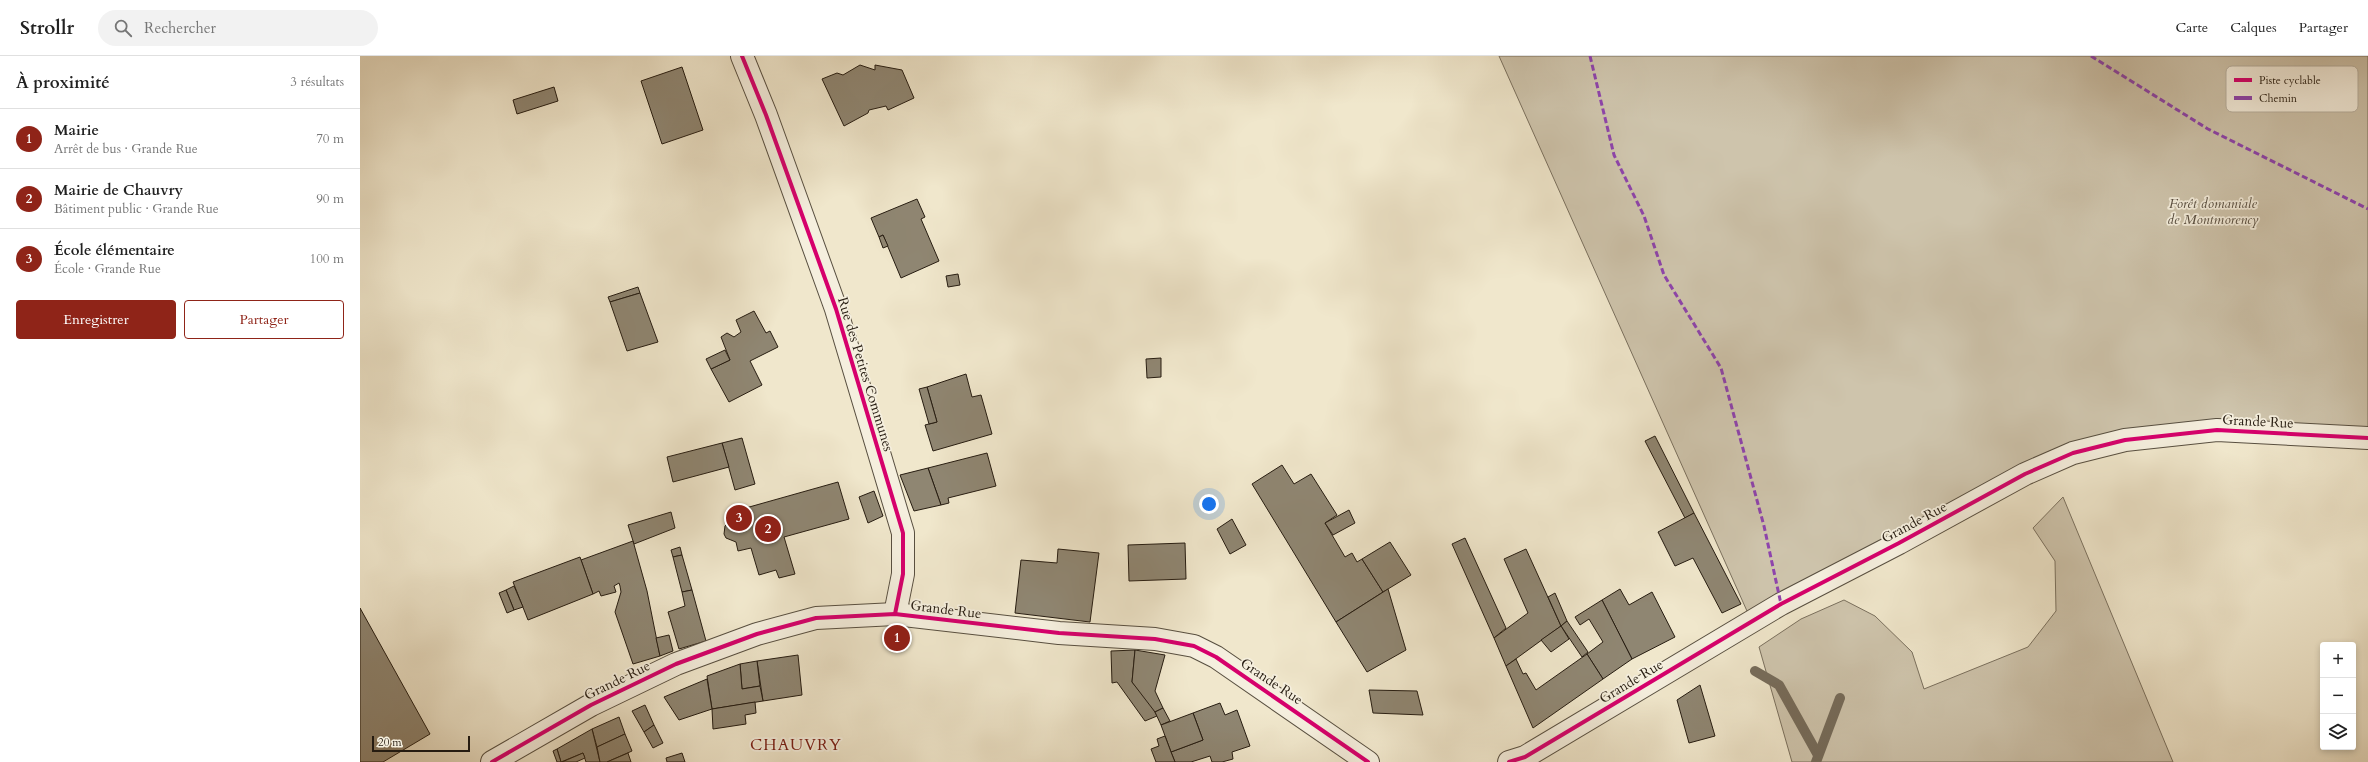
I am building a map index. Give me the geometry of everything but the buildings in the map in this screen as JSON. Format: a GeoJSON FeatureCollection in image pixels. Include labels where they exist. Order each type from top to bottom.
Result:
{"type":"FeatureCollection","features":[{"type":"Feature","properties":{"kind":"street","name":"Rue des Petites Communes"},"geometry":{"type":"LineString","coordinates":[[742,56],[766,115],[836,309],[903,533],[903,574],[895,614]]}},
{"type":"Feature","properties":{"kind":"street","name":"Grande Rue"},"geometry":{"type":"LineString","coordinates":[[1509,762],[1525,757],[1781,604],[1899,543],[2025,474],[2072,454],[2125,440],[2217,430],[2368,438]]}},
{"type":"Feature","properties":{"kind":"street","name":"Grande Rue"},"geometry":{"type":"LineString","coordinates":[[492,762],[591,705],[676,664],[735,642],[816,618],[895,614],[1059,633],[1154,639],[1194,646],[1222,661],[1368,762]]}},
{"type":"Feature","properties":{"kind":"green space","name":"Forêt domaniale de Montmorency"},"geometry":{"type":"Polygon","coordinates":[[[1499,56],[2368,56],[2368,438],[2217,430],[2073,453],[1751,620],[1499,56]]]}},
{"type":"Feature","properties":{"kind":"green space"},"geometry":{"type":"Polygon","coordinates":[[[2063,497],[2173,762],[1792,762],[1759,647],[1801,619],[1844,600],[1875,616],[1912,652],[1924,689],[2028,647],[2056,611],[2055,561],[2033,528],[2063,497]]]}},
{"type":"Feature","properties":{"kind":"waterway"},"geometry":{"type":"LineString","coordinates":[[1755,671],[1779,685],[1818,755]]}},
{"type":"Feature","properties":{"kind":"waterway"},"geometry":{"type":"LineString","coordinates":[[1816,762],[1840,698]]}},
{"type":"Feature","properties":{"kind":"marked path"},"geometry":{"type":"LineString","coordinates":[[1590,56],[1614,155],[1644,216],[1664,275],[1721,368],[1764,526],[1781,604]]}},
{"type":"Feature","properties":{"kind":"marked path"},"geometry":{"type":"LineString","coordinates":[[2091,56],[2208,129],[2368,209]]}},
{"type":"Feature","properties":{"kind":"cycle path"},"geometry":{"type":"LineString","coordinates":[[742,56],[766,115],[836,309],[903,533],[903,574],[895,614]]}},
{"type":"Feature","properties":{"kind":"cycle path"},"geometry":{"type":"LineString","coordinates":[[1509,762],[1525,757],[1781,604],[1899,543],[2025,474],[2073,453],[2125,440],[2217,430],[2368,438]]}},
{"type":"Feature","properties":{"kind":"cycle path"},"geometry":{"type":"LineString","coordinates":[[492,762],[591,705],[676,664],[757,634],[816,618],[895,614],[1059,633],[1155,639],[1194,646],[1216,657],[1368,762]]}},
{"type":"Feature","properties":{"kind":"place","name":"École élémentaire"},"geometry":{"type":"Point","coordinates":[739,518]}},
{"type":"Feature","properties":{"kind":"place","name":"Mairie de Chauvry"},"geometry":{"type":"Point","coordinates":[768,529]}},
{"type":"Feature","properties":{"kind":"place","name":"Mairie"},"geometry":{"type":"Point","coordinates":[897,638]}},
{"type":"Feature","properties":{"kind":"district","name":"CHAUVRY"},"geometry":{"type":"Point","coordinates":[796,744]}}]}
